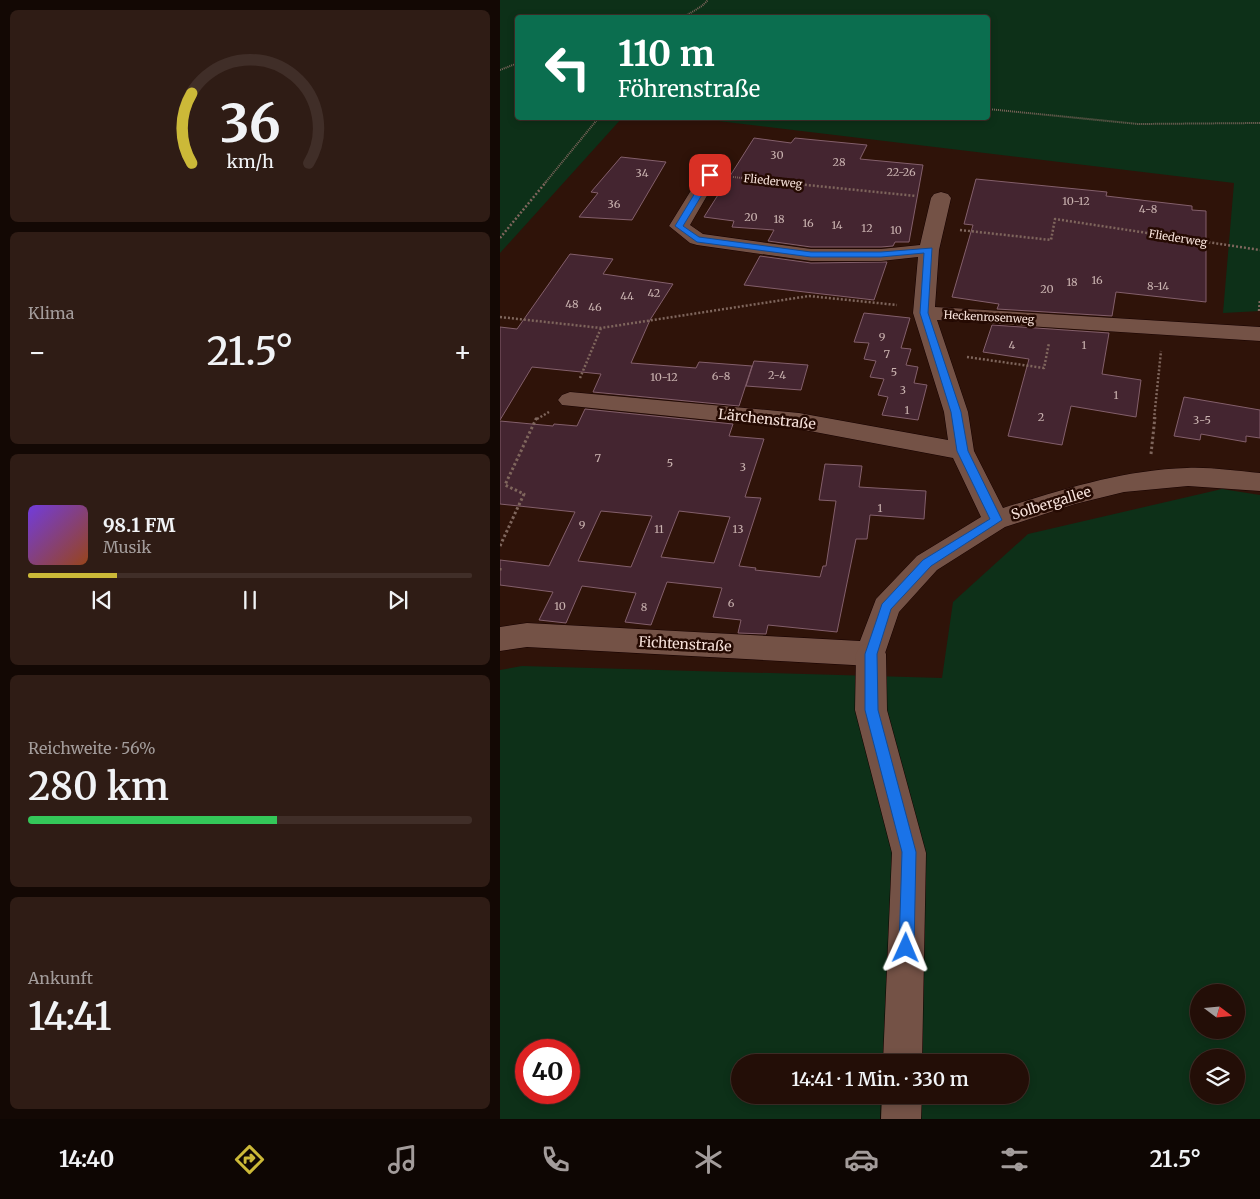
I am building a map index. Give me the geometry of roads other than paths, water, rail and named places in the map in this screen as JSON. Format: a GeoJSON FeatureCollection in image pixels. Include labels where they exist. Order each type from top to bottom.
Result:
{"type":"FeatureCollection","features":[{"type":"Feature","properties":{"kind":"street"},"geometry":{"type":"LineString","coordinates":[[710,175],[679,226],[697,239],[811,254],[881,255],[929,250]]}},
{"type":"Feature","properties":{"kind":"street"},"geometry":{"type":"LineString","coordinates":[[941,198],[929,250],[924,313],[956,412],[962,451],[996,520]]}},
{"type":"Feature","properties":{"kind":"street","name":"Heckenrosenweg"},"geometry":{"type":"LineString","coordinates":[[924,313],[1260,334]]}},
{"type":"Feature","properties":{"kind":"street","name":"Lärchenstraße"},"geometry":{"type":"LineString","coordinates":[[570,400],[800,421],[962,451]]}},
{"type":"Feature","properties":{"kind":"street","name":"Solbergallee"},"geometry":{"type":"LineString","coordinates":[[903,1054],[909,852],[871,710],[871,654],[886,607],[927,563],[996,520],[1071,496],[1124,483],[1188,477],[1260,482]]}},
{"type":"Feature","properties":{"kind":"street","name":"Fichtenstraße"},"geometry":{"type":"LineString","coordinates":[[500,639],[527,635],[871,654]]}},
{"type":"Feature","properties":{"kind":"street"},"geometry":{"type":"LineString","coordinates":[[901,1119],[902,1104]]}}]}
